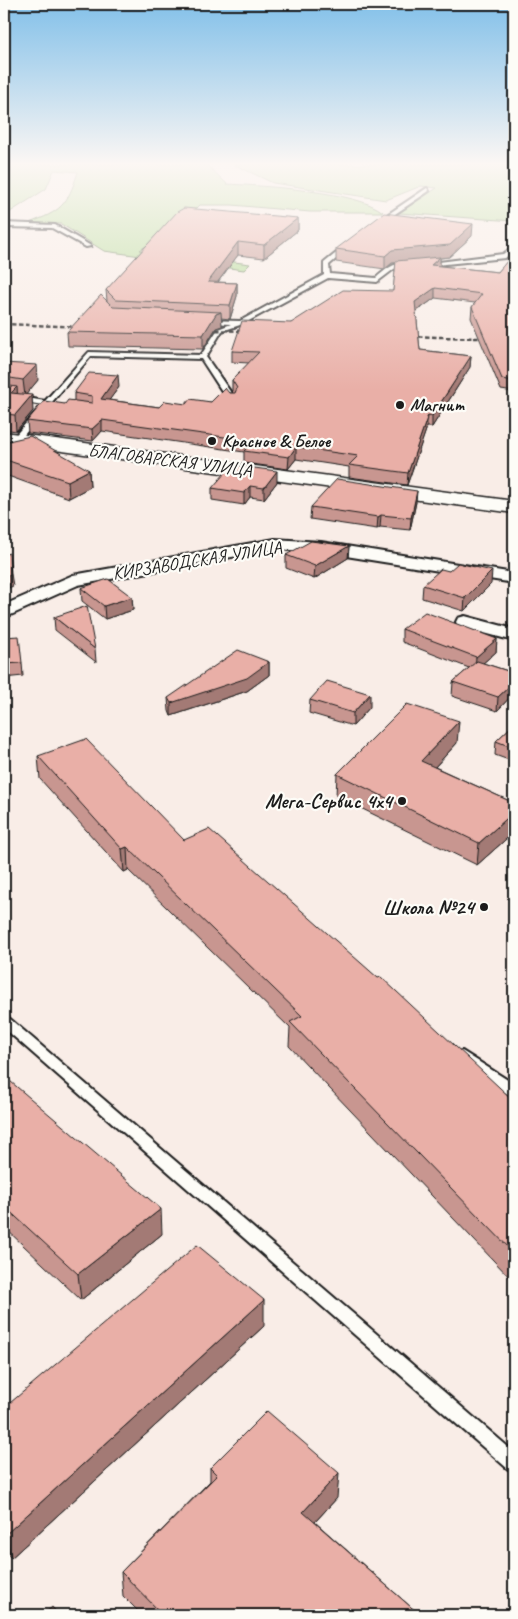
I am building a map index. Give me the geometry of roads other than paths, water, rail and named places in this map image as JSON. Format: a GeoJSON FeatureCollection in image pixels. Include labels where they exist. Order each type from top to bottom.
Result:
{"type":"FeatureCollection","features":[{"type":"Feature","properties":{"kind":"street","name":"БЛАГОВАРСКАЯ УЛИЦА"},"geometry":{"type":"LineString","coordinates":[[8,443],[46,443],[514,507]]}},
{"type":"Feature","properties":{"kind":"street","name":"КИРЗАВОДСКАЯ УЛИЦА"},"geometry":{"type":"LineString","coordinates":[[4,612],[73,580],[275,544],[321,547],[514,578]]}},
{"type":"Feature","properties":{"kind":"street"},"geometry":{"type":"LineString","coordinates":[[465,622],[514,635]]}},
{"type":"Feature","properties":{"kind":"lane"},"geometry":{"type":"LineString","coordinates":[[77,240],[88,246]]}},
{"type":"Feature","properties":{"kind":"lane"},"geometry":{"type":"LineString","coordinates":[[327,276],[326,264],[354,242]]}},
{"type":"Feature","properties":{"kind":"lane"},"geometry":{"type":"LineString","coordinates":[[203,357],[220,330],[241,323],[327,276],[376,280],[392,267],[505,256],[514,248]]}},
{"type":"Feature","properties":{"kind":"lane"},"geometry":{"type":"LineString","coordinates":[[202,321],[241,323]]}},
{"type":"Feature","properties":{"kind":"lane"},"geometry":{"type":"LineString","coordinates":[[8,443],[47,403],[89,354],[203,357]]}},
{"type":"Feature","properties":{"kind":"lane"},"geometry":{"type":"LineString","coordinates":[[203,357],[232,400]]}},
{"type":"Feature","properties":{"kind":"lane"},"geometry":{"type":"LineString","coordinates":[[4,396],[56,404]]}},
{"type":"Feature","properties":{"kind":"lane"},"geometry":{"type":"LineString","coordinates":[[4,1021],[514,1463]]}},
{"type":"Feature","properties":{"kind":"lane"},"geometry":{"type":"LineString","coordinates":[[449,1048],[514,1091]]}},
{"type":"Feature","properties":{"kind":"railway"},"geometry":{"type":"LineString","coordinates":[[4,324],[87,327]]}},
{"type":"Feature","properties":{"kind":"railway"},"geometry":{"type":"LineString","coordinates":[[202,330],[252,331]]}},
{"type":"Feature","properties":{"kind":"railway"},"geometry":{"type":"LineString","coordinates":[[404,336],[514,339]]}},
{"type":"Feature","properties":{"kind":"place","name":"Магнит"},"geometry":{"type":"Point","coordinates":[400,405]}},
{"type":"Feature","properties":{"kind":"place","name":"Красное & Белое"},"geometry":{"type":"Point","coordinates":[212,441]}},
{"type":"Feature","properties":{"kind":"place","name":"Мега-Сервис 4х4"},"geometry":{"type":"Point","coordinates":[402,801]}},
{"type":"Feature","properties":{"kind":"place","name":"Школа №24"},"geometry":{"type":"Point","coordinates":[484,907]}}]}
